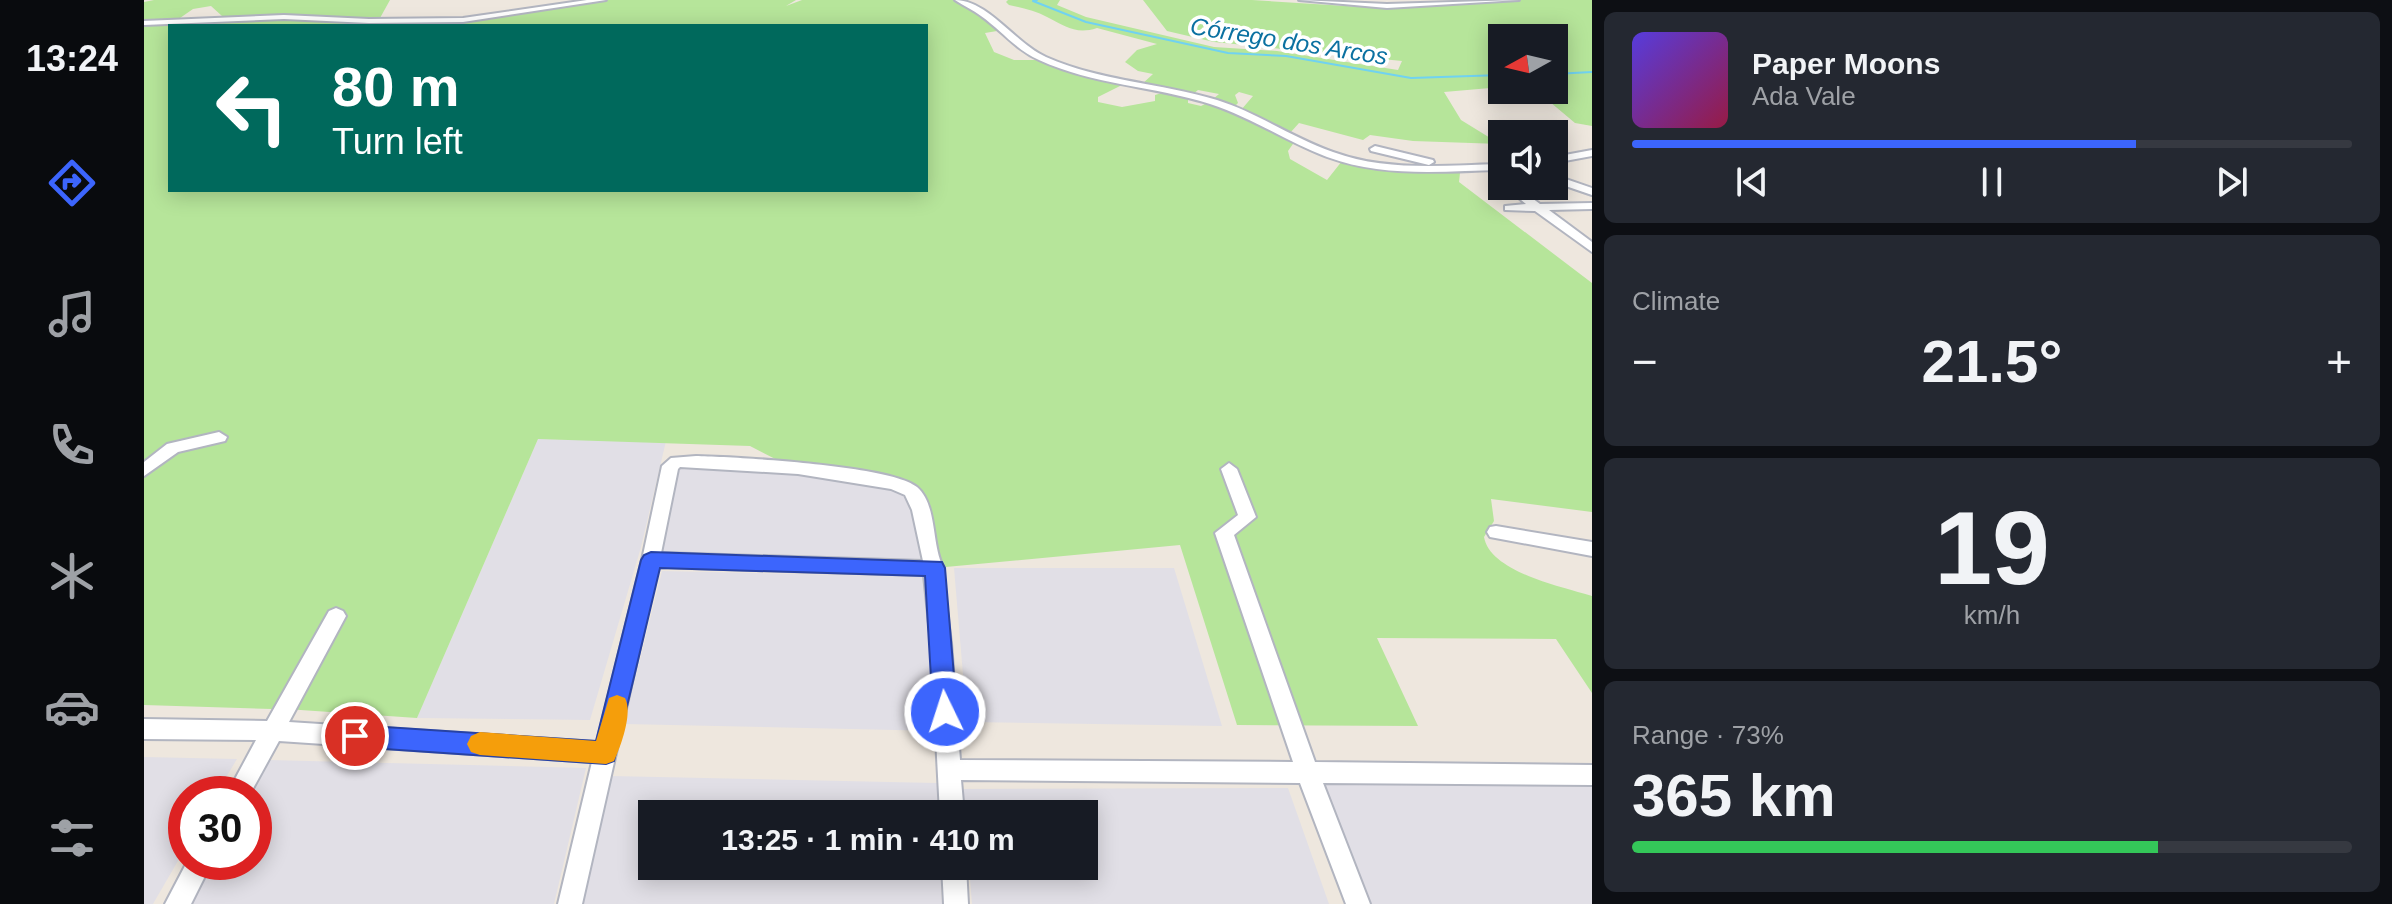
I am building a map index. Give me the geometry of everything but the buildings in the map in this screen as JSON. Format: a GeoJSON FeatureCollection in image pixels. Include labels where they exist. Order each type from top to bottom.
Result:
{"type":"FeatureCollection","features":[{"type":"Feature","properties":{"kind":"street"},"geometry":{"type":"LineString","coordinates":[[144,23],[284,17],[369,21],[463,20],[602,0]]}},
{"type":"Feature","properties":{"kind":"street"},"geometry":{"type":"LineString","coordinates":[[959,0],[990,16],[1022,47],[1045,60],[1126,83],[1211,101],[1259,119],[1312,147],[1350,161],[1408,168],[1486,169]]}},
{"type":"Feature","properties":{"kind":"street"},"geometry":{"type":"LineString","coordinates":[[1303,0],[1387,6],[1515,0]]}},
{"type":"Feature","properties":{"kind":"street"},"geometry":{"type":"LineString","coordinates":[[1375,149],[1463,169]]}},
{"type":"Feature","properties":{"kind":"street"},"geometry":{"type":"LineString","coordinates":[[1568,157],[1592,153]]}},
{"type":"Feature","properties":{"kind":"street"},"geometry":{"type":"LineString","coordinates":[[1568,183],[1592,195]]}},
{"type":"Feature","properties":{"kind":"street"},"geometry":{"type":"LineString","coordinates":[[1528,200],[1592,248]]}},
{"type":"Feature","properties":{"kind":"street"},"geometry":{"type":"LineString","coordinates":[[1509,208],[1592,206]]}},
{"type":"Feature","properties":{"kind":"street"},"geometry":{"type":"LineString","coordinates":[[144,470],[173,448],[219,437]]}},
{"type":"Feature","properties":{"kind":"street"},"geometry":{"type":"LineString","coordinates":[[570,904],[670,466],[677,462],[780,466],[876,480],[905,488],[915,496],[935,568],[951,800]]}},
{"type":"Feature","properties":{"kind":"street"},"geometry":{"type":"LineString","coordinates":[[1229,469],[1247,517],[1224,533],[1307,771],[1358,904]]}},
{"type":"Feature","properties":{"kind":"street"},"geometry":{"type":"LineString","coordinates":[[1496,532],[1592,549]]}},
{"type":"Feature","properties":{"kind":"street"},"geometry":{"type":"LineString","coordinates":[[651,560],[935,568]]}},
{"type":"Feature","properties":{"kind":"street"},"geometry":{"type":"LineString","coordinates":[[248,776],[336,616]]}},
{"type":"Feature","properties":{"kind":"street"},"geometry":{"type":"LineString","coordinates":[[144,729],[273,731],[606,753]]}},
{"type":"Feature","properties":{"kind":"street"},"geometry":{"type":"LineString","coordinates":[[949,770],[1592,775]]}},
{"type":"Feature","properties":{"kind":"street"},"geometry":{"type":"LineString","coordinates":[[177,904],[190,880]]}},
{"type":"Feature","properties":{"kind":"street"},"geometry":{"type":"LineString","coordinates":[[955,880],[956,904]]}},
{"type":"Feature","properties":{"kind":"shaded area"},"geometry":{"type":"Polygon","coordinates":[[[538,439],[666,441],[641,547],[590,720],[417,718],[538,439]]]}},
{"type":"Feature","properties":{"kind":"shaded area"},"geometry":{"type":"Polygon","coordinates":[[[677,468],[786,472],[881,483],[911,495],[935,568],[659,552],[677,468]]]}},
{"type":"Feature","properties":{"kind":"shaded area"},"geometry":{"type":"Polygon","coordinates":[[[954,568],[1174,568],[1222,726],[967,722],[954,568]]]}},
{"type":"Feature","properties":{"kind":"shaded area"},"geometry":{"type":"Polygon","coordinates":[[[662,571],[930,577],[940,731],[624,724],[662,571]]]}},
{"type":"Feature","properties":{"kind":"shaded area"},"geometry":{"type":"Polygon","coordinates":[[[144,757],[237,759],[227,776],[168,776],[168,878],[153,904],[144,904],[144,757]]]}},
{"type":"Feature","properties":{"kind":"shaded area"},"geometry":{"type":"Polygon","coordinates":[[[269,760],[586,768],[554,904],[189,904],[202,880],[272,880],[272,776],[260,776],[269,760]]]}},
{"type":"Feature","properties":{"kind":"shaded area"},"geometry":{"type":"Polygon","coordinates":[[[610,776],[937,783],[938,800],[638,800],[638,880],[941,880],[942,904],[582,904],[610,776]]]}},
{"type":"Feature","properties":{"kind":"shaded area"},"geometry":{"type":"Polygon","coordinates":[[[1322,781],[1592,787],[1592,904],[1369,904],[1322,781]]]}},
{"type":"Feature","properties":{"kind":"shaded area"},"geometry":{"type":"Polygon","coordinates":[[[1288,788],[1329,904],[972,904],[970,880],[1098,880],[1098,800],[963,800],[962,789],[1288,788]]]}},
{"type":"Feature","properties":{"kind":"green space"},"geometry":{"type":"Polygon","coordinates":[[[390,0],[380,18],[222,16],[211,6],[193,9],[180,18],[144,21],[144,2],[390,0]]]}},
{"type":"Feature","properties":{"kind":"green space"},"geometry":{"type":"Polygon","coordinates":[[[604,0],[796,0],[786,6],[802,0],[956,0],[1003,30],[985,33],[994,52],[1014,60],[1042,60],[1124,84],[1098,97],[1098,102],[1122,107],[1155,101],[1155,95],[1165,92],[1188,97],[1188,103],[1201,106],[1209,102],[1237,112],[1295,141],[1288,151],[1290,159],[1327,180],[1342,161],[1406,172],[1460,173],[1459,182],[1592,283],[1592,512],[1491,499],[1494,521],[1484,537],[1489,549],[1513,569],[1546,583],[1592,596],[1592,693],[1556,639],[1377,638],[1418,726],[1237,725],[1180,545],[935,568],[905,488],[793,468],[750,446],[538,439],[417,718],[286,709],[331,614],[272,709],[144,705],[144,24],[282,18],[481,19],[604,0]]]}},
{"type":"Feature","properties":{"kind":"green space"},"geometry":{"type":"Polygon","coordinates":[[[1060,0],[1057,5],[1086,17],[1214,47],[1277,51],[1398,70],[1402,61],[1214,42],[1167,31],[1143,0],[1252,0],[1378,8],[1521,0],[1592,0],[1592,126],[1575,123],[1552,104],[1568,104],[1568,24],[1488,24],[1488,88],[1444,92],[1461,120],[1488,137],[1488,144],[1413,141],[1370,135],[1363,140],[1299,123],[1290,133],[1241,110],[1253,96],[1239,92],[1235,95],[1238,103],[1233,108],[1212,100],[1219,94],[1198,90],[1192,95],[1141,85],[1153,74],[1138,71],[1125,62],[1137,50],[1157,44],[1097,28],[1071,28],[1006,2],[1060,0]]]}},
{"type":"Feature","properties":{"kind":"waterway","name":"Córrego dos Arcos"},"geometry":{"type":"LineString","coordinates":[[1037,0],[1033,1],[1086,22],[1228,53],[1286,56],[1411,78],[1488,75]]}},
{"type":"Feature","properties":{"kind":"waterway","name":"Córrego dos Arcos"},"geometry":{"type":"LineString","coordinates":[[1568,73],[1592,72]]}},
{"type":"Feature","properties":{"kind":"slow traffic"},"geometry":{"type":"LineString","coordinates":[[480,744],[606,753],[617,705]]}},
{"type":"Feature","properties":{"kind":"route"},"geometry":{"type":"LineString","coordinates":[[355,736],[606,753],[651,560],[935,568],[945,712]]}}]}
